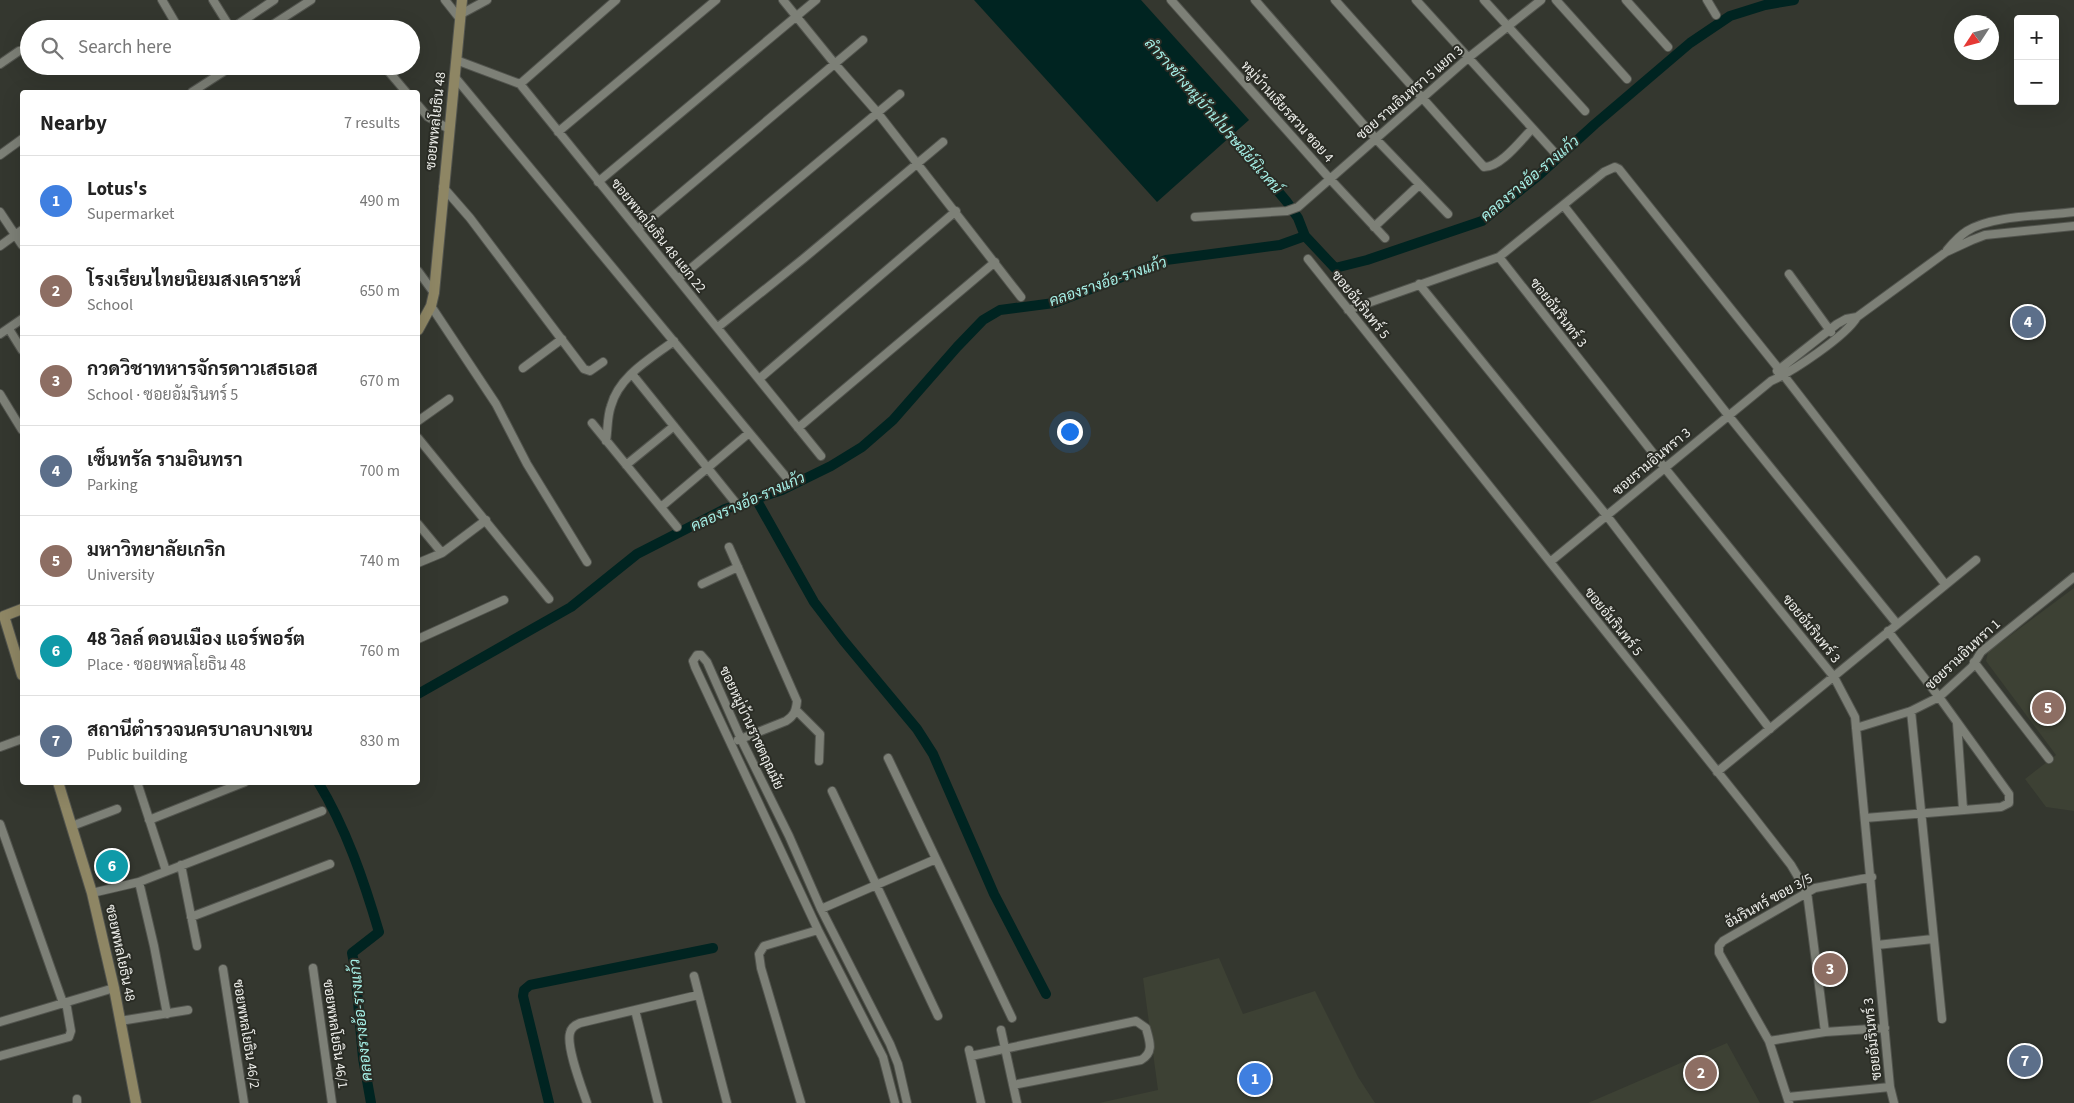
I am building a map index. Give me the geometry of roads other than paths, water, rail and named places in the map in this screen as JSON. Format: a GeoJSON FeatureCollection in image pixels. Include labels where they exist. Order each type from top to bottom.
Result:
{"type":"FeatureCollection","features":[{"type":"Feature","properties":{"kind":"street"},"geometry":{"type":"LineString","coordinates":[[162,0],[174,20]]}},
{"type":"Feature","properties":{"kind":"street"},"geometry":{"type":"LineString","coordinates":[[213,0],[225,20]]}},
{"type":"Feature","properties":{"kind":"street"},"geometry":{"type":"LineString","coordinates":[[244,20],[274,0]]}},
{"type":"Feature","properties":{"kind":"street"},"geometry":{"type":"LineString","coordinates":[[280,20],[311,0]]}},
{"type":"Feature","properties":{"kind":"street"},"geometry":{"type":"LineString","coordinates":[[445,0],[461,17],[487,0]]}},
{"type":"Feature","properties":{"kind":"street","name":"ซอยพหลโยธิน 48"},"geometry":{"type":"LineString","coordinates":[[420,326],[431,306],[434,293],[462,0]]}},
{"type":"Feature","properties":{"kind":"street"},"geometry":{"type":"LineString","coordinates":[[456,60],[520,84],[616,0]]}},
{"type":"Feature","properties":{"kind":"street"},"geometry":{"type":"LineString","coordinates":[[558,132],[716,0]]}},
{"type":"Feature","properties":{"kind":"street"},"geometry":{"type":"LineString","coordinates":[[783,0],[877,112],[1022,297]]}},
{"type":"Feature","properties":{"kind":"street"},"geometry":{"type":"LineString","coordinates":[[598,182],[816,0]]}},
{"type":"Feature","properties":{"kind":"street","name":"หมู่บ้านเธียรสวน ซอย 4"},"geometry":{"type":"LineString","coordinates":[[1171,0],[1330,180],[1385,238]]}},
{"type":"Feature","properties":{"kind":"street"},"geometry":{"type":"LineString","coordinates":[[1255,0],[1376,139],[1448,214]]}},
{"type":"Feature","properties":{"kind":"street"},"geometry":{"type":"LineString","coordinates":[[1335,0],[1484,167],[1492,167],[1499,162],[1532,129]]}},
{"type":"Feature","properties":{"kind":"street"},"geometry":{"type":"LineString","coordinates":[[1416,0],[1554,152]]}},
{"type":"Feature","properties":{"kind":"street"},"geometry":{"type":"LineString","coordinates":[[1484,0],[1585,112]]}},
{"type":"Feature","properties":{"kind":"street","name":"ซอย รามอินทรา 5 แยก 3"},"geometry":{"type":"LineString","coordinates":[[1195,217],[1288,211],[1298,206],[1468,58],[1540,0]]}},
{"type":"Feature","properties":{"kind":"street"},"geometry":{"type":"LineString","coordinates":[[1556,0],[1626,80]]}},
{"type":"Feature","properties":{"kind":"street"},"geometry":{"type":"LineString","coordinates":[[1626,0],[1668,46]]}},
{"type":"Feature","properties":{"kind":"street"},"geometry":{"type":"LineString","coordinates":[[1707,0],[1716,15]]}},
{"type":"Feature","properties":{"kind":"street"},"geometry":{"type":"LineString","coordinates":[[638,230],[864,40]]}},
{"type":"Feature","properties":{"kind":"street"},"geometry":{"type":"LineString","coordinates":[[0,64],[19,51]]}},
{"type":"Feature","properties":{"kind":"street"},"geometry":{"type":"LineString","coordinates":[[195,90],[218,75]]}},
{"type":"Feature","properties":{"kind":"street"},"geometry":{"type":"LineString","coordinates":[[392,75],[404,90]]}},
{"type":"Feature","properties":{"kind":"street"},"geometry":{"type":"LineString","coordinates":[[454,76],[786,477]]}},
{"type":"Feature","properties":{"kind":"street","name":"ซอยพหลโยธิน 48 แยก 22"},"geometry":{"type":"LineString","coordinates":[[520,84],[821,456]]}},
{"type":"Feature","properties":{"kind":"street"},"geometry":{"type":"LineString","coordinates":[[678,279],[900,94]]}},
{"type":"Feature","properties":{"kind":"street"},"geometry":{"type":"LineString","coordinates":[[420,107],[428,117],[450,129]]}},
{"type":"Feature","properties":{"kind":"street"},"geometry":{"type":"LineString","coordinates":[[0,155],[20,140]]}},
{"type":"Feature","properties":{"kind":"street"},"geometry":{"type":"LineString","coordinates":[[718,327],[802,260],[943,142]]}},
{"type":"Feature","properties":{"kind":"street"},"geometry":{"type":"LineString","coordinates":[[1348,310],[1498,257],[1610,168],[1619,169],[1784,375],[1946,584]]}},
{"type":"Feature","properties":{"kind":"street"},"geometry":{"type":"LineString","coordinates":[[1374,227],[1419,185]]}},
{"type":"Feature","properties":{"kind":"street"},"geometry":{"type":"LineString","coordinates":[[443,187],[470,218],[587,371],[603,362]]}},
{"type":"Feature","properties":{"kind":"street"},"geometry":{"type":"LineString","coordinates":[[1564,206],[1728,415],[1897,624]]}},
{"type":"Feature","properties":{"kind":"street"},"geometry":{"type":"LineString","coordinates":[[759,379],[956,211]]}},
{"type":"Feature","properties":{"kind":"street"},"geometry":{"type":"LineString","coordinates":[[0,212],[20,242]]}},
{"type":"Feature","properties":{"kind":"street","name":"ซอยรามอินทรา 3"},"geometry":{"type":"LineString","coordinates":[[1946,252],[1967,230],[1984,224],[1997,220],[2074,212]]}},
{"type":"Feature","properties":{"kind":"street","name":"ซอยรามอินทรา 3"},"geometry":{"type":"LineString","coordinates":[[1550,562],[1771,380],[1784,375],[1852,326],[1857,317],[1946,252],[1985,235],[2074,226]]}},
{"type":"Feature","properties":{"kind":"street"},"geometry":{"type":"LineString","coordinates":[[0,246],[20,231]]}},
{"type":"Feature","properties":{"kind":"street","name":"ซอยอัมรินทร์ 3"},"geometry":{"type":"LineString","coordinates":[[1498,257],[1664,468],[1834,677],[1852,708],[1856,728],[1872,877],[1890,1087],[1894,1103]]}},
{"type":"Feature","properties":{"kind":"street","name":"ซอยอัมรินทร์ 5"},"geometry":{"type":"LineString","coordinates":[[1308,259],[1791,865],[1807,892],[1825,1032]]}},
{"type":"Feature","properties":{"kind":"street"},"geometry":{"type":"LineString","coordinates":[[798,428],[995,262]]}},
{"type":"Feature","properties":{"kind":"street"},"geometry":{"type":"LineString","coordinates":[[420,274],[434,293]]}},
{"type":"Feature","properties":{"kind":"street"},"geometry":{"type":"LineString","coordinates":[[1789,274],[1835,338]]}},
{"type":"Feature","properties":{"kind":"street"},"geometry":{"type":"LineString","coordinates":[[1418,284],[1607,516],[1770,729]]}},
{"type":"Feature","properties":{"kind":"street"},"geometry":{"type":"LineString","coordinates":[[431,306],[496,404],[527,464],[587,562]]}},
{"type":"Feature","properties":{"kind":"street","name":"ซอยรามอินทรา 3"},"geometry":{"type":"LineString","coordinates":[[1771,380],[1778,368],[1829,330],[1846,319],[1857,317]]}},
{"type":"Feature","properties":{"kind":"street"},"geometry":{"type":"LineString","coordinates":[[0,334],[20,321]]}},
{"type":"Feature","properties":{"kind":"street"},"geometry":{"type":"LineString","coordinates":[[8,328],[20,347]]}},
{"type":"Feature","properties":{"kind":"street"},"geometry":{"type":"LineString","coordinates":[[524,368],[562,339]]}},
{"type":"Feature","properties":{"kind":"street"},"geometry":{"type":"LineString","coordinates":[[606,441],[610,408],[615,394],[622,383],[674,340]]}},
{"type":"Feature","properties":{"kind":"street"},"geometry":{"type":"LineString","coordinates":[[632,374],[735,502]]}},
{"type":"Feature","properties":{"kind":"street"},"geometry":{"type":"LineString","coordinates":[[0,394],[20,427]]}},
{"type":"Feature","properties":{"kind":"street"},"geometry":{"type":"LineString","coordinates":[[420,420],[450,399]]}},
{"type":"Feature","properties":{"kind":"street"},"geometry":{"type":"LineString","coordinates":[[592,423],[677,527]]}},
{"type":"Feature","properties":{"kind":"street"},"geometry":{"type":"LineString","coordinates":[[626,465],[674,426]]}},
{"type":"Feature","properties":{"kind":"street"},"geometry":{"type":"LineString","coordinates":[[661,507],[750,433]]}},
{"type":"Feature","properties":{"kind":"street"},"geometry":{"type":"LineString","coordinates":[[420,440],[549,599]]}},
{"type":"Feature","properties":{"kind":"street"},"geometry":{"type":"LineString","coordinates":[[420,562],[442,553],[486,520]]}},
{"type":"Feature","properties":{"kind":"street"},"geometry":{"type":"LineString","coordinates":[[420,526],[442,553]]}},
{"type":"Feature","properties":{"kind":"street"},"geometry":{"type":"LineString","coordinates":[[729,547],[797,701],[796,710],[792,717],[786,721],[729,743]]}},
{"type":"Feature","properties":{"kind":"street"},"geometry":{"type":"LineString","coordinates":[[1718,772],[1976,560]]}},
{"type":"Feature","properties":{"kind":"street"},"geometry":{"type":"LineString","coordinates":[[702,584],[738,567]]}},
{"type":"Feature","properties":{"kind":"street","name":"ซอยรามอินทรา 1"},"geometry":{"type":"LineString","coordinates":[[1856,728],[1911,711],[1939,697],[1968,671],[1981,652],[2074,577]]}},
{"type":"Feature","properties":{"kind":"street"},"geometry":{"type":"LineString","coordinates":[[420,638],[504,600]]}},
{"type":"Feature","properties":{"kind":"street"},"geometry":{"type":"LineString","coordinates":[[20,610],[2,616],[20,669]]}},
{"type":"Feature","properties":{"kind":"street"},"geometry":{"type":"LineString","coordinates":[[1865,818],[2001,807],[2009,803],[2010,799],[2009,794],[1939,697],[1888,631]]}},
{"type":"Feature","properties":{"kind":"street","name":"ซอยหมู่บ้านราชตฤณมัย"},"geometry":{"type":"LineString","coordinates":[[895,1103],[883,1057],[818,930],[729,743],[694,667],[692,661],[697,655],[701,655],[707,662],[821,909],[894,1053],[907,1103]]}},
{"type":"Feature","properties":{"kind":"street"},"geometry":{"type":"LineString","coordinates":[[1974,662],[2049,759]]}},
{"type":"Feature","properties":{"kind":"street"},"geometry":{"type":"LineString","coordinates":[[796,710],[820,734],[819,761]]}},
{"type":"Feature","properties":{"kind":"street"},"geometry":{"type":"LineString","coordinates":[[1911,711],[1942,1019]]}},
{"type":"Feature","properties":{"kind":"street"},"geometry":{"type":"LineString","coordinates":[[1956,722],[1963,809]]}},
{"type":"Feature","properties":{"kind":"street"},"geometry":{"type":"LineString","coordinates":[[0,747],[20,740]]}},
{"type":"Feature","properties":{"kind":"street"},"geometry":{"type":"LineString","coordinates":[[888,758],[1012,1018]]}},
{"type":"Feature","properties":{"kind":"street","name":"ซอยพหลโยธิน 48"},"geometry":{"type":"LineString","coordinates":[[59,785],[92,894],[114,988],[136,1103]]}},
{"type":"Feature","properties":{"kind":"street"},"geometry":{"type":"LineString","coordinates":[[138,785],[166,871]]}},
{"type":"Feature","properties":{"kind":"street"},"geometry":{"type":"LineString","coordinates":[[149,820],[237,785]]}},
{"type":"Feature","properties":{"kind":"street"},"geometry":{"type":"LineString","coordinates":[[832,791],[938,1016]]}},
{"type":"Feature","properties":{"kind":"street"},"geometry":{"type":"LineString","coordinates":[[72,826],[117,809]]}},
{"type":"Feature","properties":{"kind":"street"},"geometry":{"type":"LineString","coordinates":[[92,894],[139,882],[322,810]]}},
{"type":"Feature","properties":{"kind":"street"},"geometry":{"type":"LineString","coordinates":[[768,826],[781,821]]}},
{"type":"Feature","properties":{"kind":"street"},"geometry":{"type":"LineString","coordinates":[[0,824],[65,1003],[72,1031],[69,1037],[0,1056]]}},
{"type":"Feature","properties":{"kind":"street"},"geometry":{"type":"LineString","coordinates":[[821,909],[936,859]]}},
{"type":"Feature","properties":{"kind":"street"},"geometry":{"type":"LineString","coordinates":[[191,917],[330,864]]}},
{"type":"Feature","properties":{"kind":"street"},"geometry":{"type":"LineString","coordinates":[[182,865],[197,946]]}},
{"type":"Feature","properties":{"kind":"street","name":"อัมรินทร์ ซอย 3/5"},"geometry":{"type":"LineString","coordinates":[[1769,1041],[1719,953],[1719,946],[1723,941],[1807,892],[1823,885],[1872,877]]}},
{"type":"Feature","properties":{"kind":"street"},"geometry":{"type":"LineString","coordinates":[[139,882],[167,1014]]}},
{"type":"Feature","properties":{"kind":"street"},"geometry":{"type":"LineString","coordinates":[[801,1103],[761,968],[759,954],[764,946],[818,930]]}},
{"type":"Feature","properties":{"kind":"street"},"geometry":{"type":"LineString","coordinates":[[1877,945],[1933,939]]}},
{"type":"Feature","properties":{"kind":"street","name":"ซอยพหลโยธิน 46/1"},"geometry":{"type":"LineString","coordinates":[[313,968],[332,1103]]}},
{"type":"Feature","properties":{"kind":"street","name":"ซอยพหลโยธิน 46/2"},"geometry":{"type":"LineString","coordinates":[[223,969],[244,1103]]}},
{"type":"Feature","properties":{"kind":"street"},"geometry":{"type":"LineString","coordinates":[[694,976],[727,1103]]}},
{"type":"Feature","properties":{"kind":"street"},"geometry":{"type":"LineString","coordinates":[[846,987],[857,983]]}},
{"type":"Feature","properties":{"kind":"street"},"geometry":{"type":"LineString","coordinates":[[0,1022],[114,988]]}},
{"type":"Feature","properties":{"kind":"street"},"geometry":{"type":"LineString","coordinates":[[587,1103],[569,1043],[570,1032],[573,1027],[580,1023],[698,995]]}},
{"type":"Feature","properties":{"kind":"street"},"geometry":{"type":"LineString","coordinates":[[120,1021],[188,1010]]}},
{"type":"Feature","properties":{"kind":"street"},"geometry":{"type":"LineString","coordinates":[[635,1010],[658,1103]]}},
{"type":"Feature","properties":{"kind":"street"},"geometry":{"type":"LineString","coordinates":[[981,1103],[970,1053],[1005,1050],[1136,1022],[1146,1028],[1151,1047],[1148,1055],[1142,1060],[1013,1085]]}},
{"type":"Feature","properties":{"kind":"street"},"geometry":{"type":"LineString","coordinates":[[1885,1028],[1825,1032],[1769,1041],[1789,1100],[1890,1087]]}},
{"type":"Feature","properties":{"kind":"street"},"geometry":{"type":"LineString","coordinates":[[1001,1030],[1017,1103]]}},
{"type":"Feature","properties":{"kind":"water"},"geometry":{"type":"Polygon","coordinates":[[[974,0],[1141,0],[1249,120],[1157,202],[974,0]]]}},
{"type":"Feature","properties":{"kind":"waterway","name":"คลองรางอ้อ-รางแก้ว"},"geometry":{"type":"LineString","coordinates":[[420,693],[571,607],[637,554],[725,509],[782,490],[831,466],[862,447],[893,420],[983,320],[1000,310],[1054,303],[1166,260],[1280,245],[1305,236],[1335,268],[1367,260],[1482,221],[1539,175],[1595,124],[1690,43],[1730,16],[1765,5],[1794,0]]}},
{"type":"Feature","properties":{"kind":"waterway","name":"ลำรางข้างหมู่บ้านไปรษณีย์นิเวศน์"},"geometry":{"type":"LineString","coordinates":[[1222,125],[1287,202],[1298,218],[1305,236]]}},
{"type":"Feature","properties":{"kind":"waterway"},"geometry":{"type":"LineString","coordinates":[[756,499],[814,602],[917,729],[933,754],[994,894],[1046,994]]}},
{"type":"Feature","properties":{"kind":"waterway","name":"คลองรางอ้อ-รางแก้ว"},"geometry":{"type":"LineString","coordinates":[[320,785],[346,836],[379,932],[352,953],[363,1058],[371,1103]]}},
{"type":"Feature","properties":{"kind":"waterway"},"geometry":{"type":"LineString","coordinates":[[549,1103],[523,996],[524,990],[530,985],[713,948]]}},
{"type":"Feature","properties":{"kind":"place","name":"เซ็นทรัล รามอินทรา"},"geometry":{"type":"Point","coordinates":[2028,322]}},
{"type":"Feature","properties":{"kind":"place","name":"มหาวิทยาลัยเกริก"},"geometry":{"type":"Point","coordinates":[2048,708]}},
{"type":"Feature","properties":{"kind":"place","name":"48 วิลล์ ดอนเมือง แอร์พอร์ต"},"geometry":{"type":"Point","coordinates":[112,866]}},
{"type":"Feature","properties":{"kind":"place","name":"กวดวิชาทหารจักรดาวเสธเอส"},"geometry":{"type":"Point","coordinates":[1830,969]}},
{"type":"Feature","properties":{"kind":"place","name":"สถานีตำรวจนครบาลบางเขน"},"geometry":{"type":"Point","coordinates":[2025,1061]}},
{"type":"Feature","properties":{"kind":"place","name":"โรงเรียนไทยนิยมสงเคราะห์"},"geometry":{"type":"Point","coordinates":[1701,1073]}},
{"type":"Feature","properties":{"kind":"place","name":"Lotus's"},"geometry":{"type":"Point","coordinates":[1255,1079]}}]}
